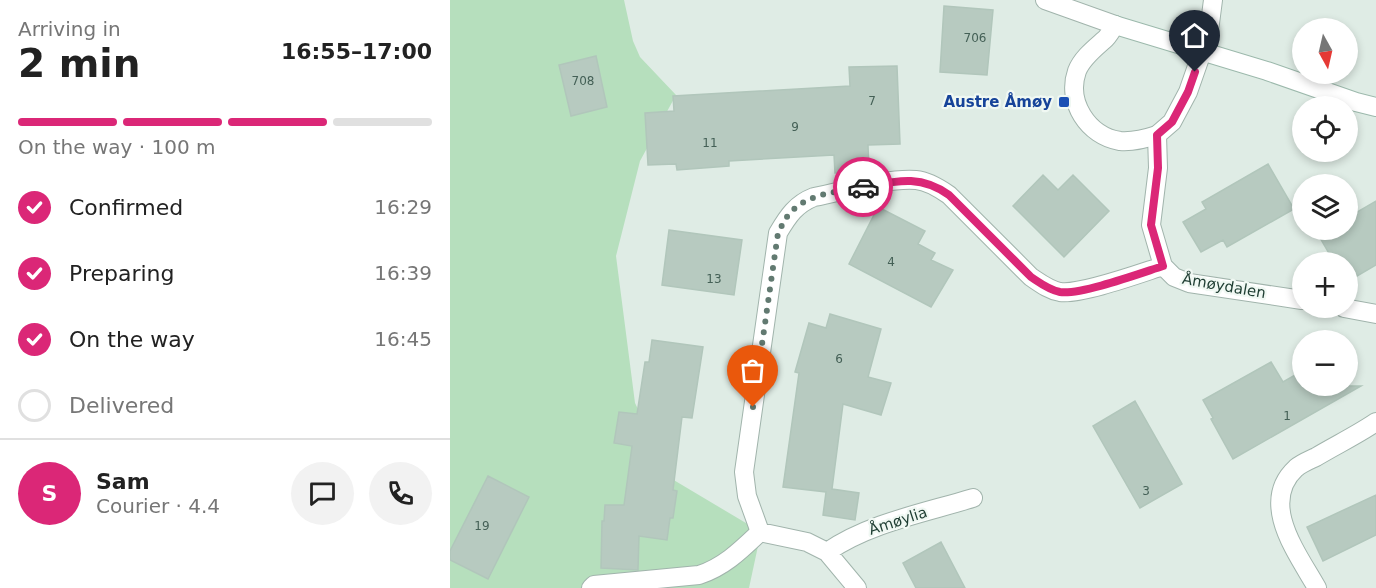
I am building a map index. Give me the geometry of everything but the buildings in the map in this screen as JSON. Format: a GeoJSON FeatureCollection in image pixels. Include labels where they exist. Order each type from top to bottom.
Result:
{"type":"FeatureCollection","features":[{"type":"Feature","properties":{"kind":"street"},"geometry":{"type":"LineString","coordinates":[[1045,0],[1115,25],[1376,107]]}},
{"type":"Feature","properties":{"kind":"street"},"geometry":{"type":"LineString","coordinates":[[1115,25],[1077,70],[1074,93],[1080,115],[1096,132],[1119,141],[1142,141],[1157,135],[1172,122],[1188,92],[1211,21],[1213,0]]}},
{"type":"Feature","properties":{"kind":"street","name":"Åmøydalen"},"geometry":{"type":"LineString","coordinates":[[1157,135],[1158,168],[1151,225],[1163,266],[1174,277],[1190,282],[1292,298]]}},
{"type":"Feature","properties":{"kind":"street"},"geometry":{"type":"LineString","coordinates":[[760,532],[747,496],[744,472],[778,233],[789,214],[803,201],[888,182],[916,180],[937,186],[949,195],[1031,277],[1059,292],[1076,292],[1163,266]]}},
{"type":"Feature","properties":{"kind":"street"},"geometry":{"type":"LineString","coordinates":[[1358,311],[1376,314]]}},
{"type":"Feature","properties":{"kind":"street"},"geometry":{"type":"LineString","coordinates":[[1317,588],[1290,540],[1282,519],[1279,502],[1285,482],[1297,468],[1376,422]]}},
{"type":"Feature","properties":{"kind":"street","name":"Åmøylia"},"geometry":{"type":"LineString","coordinates":[[827,552],[840,543],[873,528],[973,498]]}},
{"type":"Feature","properties":{"kind":"street"},"geometry":{"type":"LineString","coordinates":[[760,532],[807,542],[827,552],[857,588]]}},
{"type":"Feature","properties":{"kind":"street"},"geometry":{"type":"LineString","coordinates":[[591,588],[594,585],[711,571],[728,561],[760,532]]}},
{"type":"Feature","properties":{"kind":"green space"},"geometry":{"type":"Polygon","coordinates":[[[450,0],[624,0],[633,41],[640,57],[676,95],[640,161],[616,256],[635,403],[672,479],[761,532],[749,588],[450,588],[450,0]]]}},
{"type":"Feature","properties":{"kind":"way so far"},"geometry":{"type":"LineString","coordinates":[[753,407],[778,233],[789,214],[803,201],[863,187]]}},
{"type":"Feature","properties":{"kind":"place","name":"Austre Åmøy"},"geometry":{"type":"Point","coordinates":[1064,102]}},
{"type":"Feature","properties":{"kind":"route"},"geometry":{"type":"LineString","coordinates":[[863,187],[916,180],[937,186],[949,195],[1031,277],[1059,292],[1076,292],[1163,266],[1151,225],[1158,168],[1157,135],[1172,122],[1188,92],[1195,72]]}}]}
